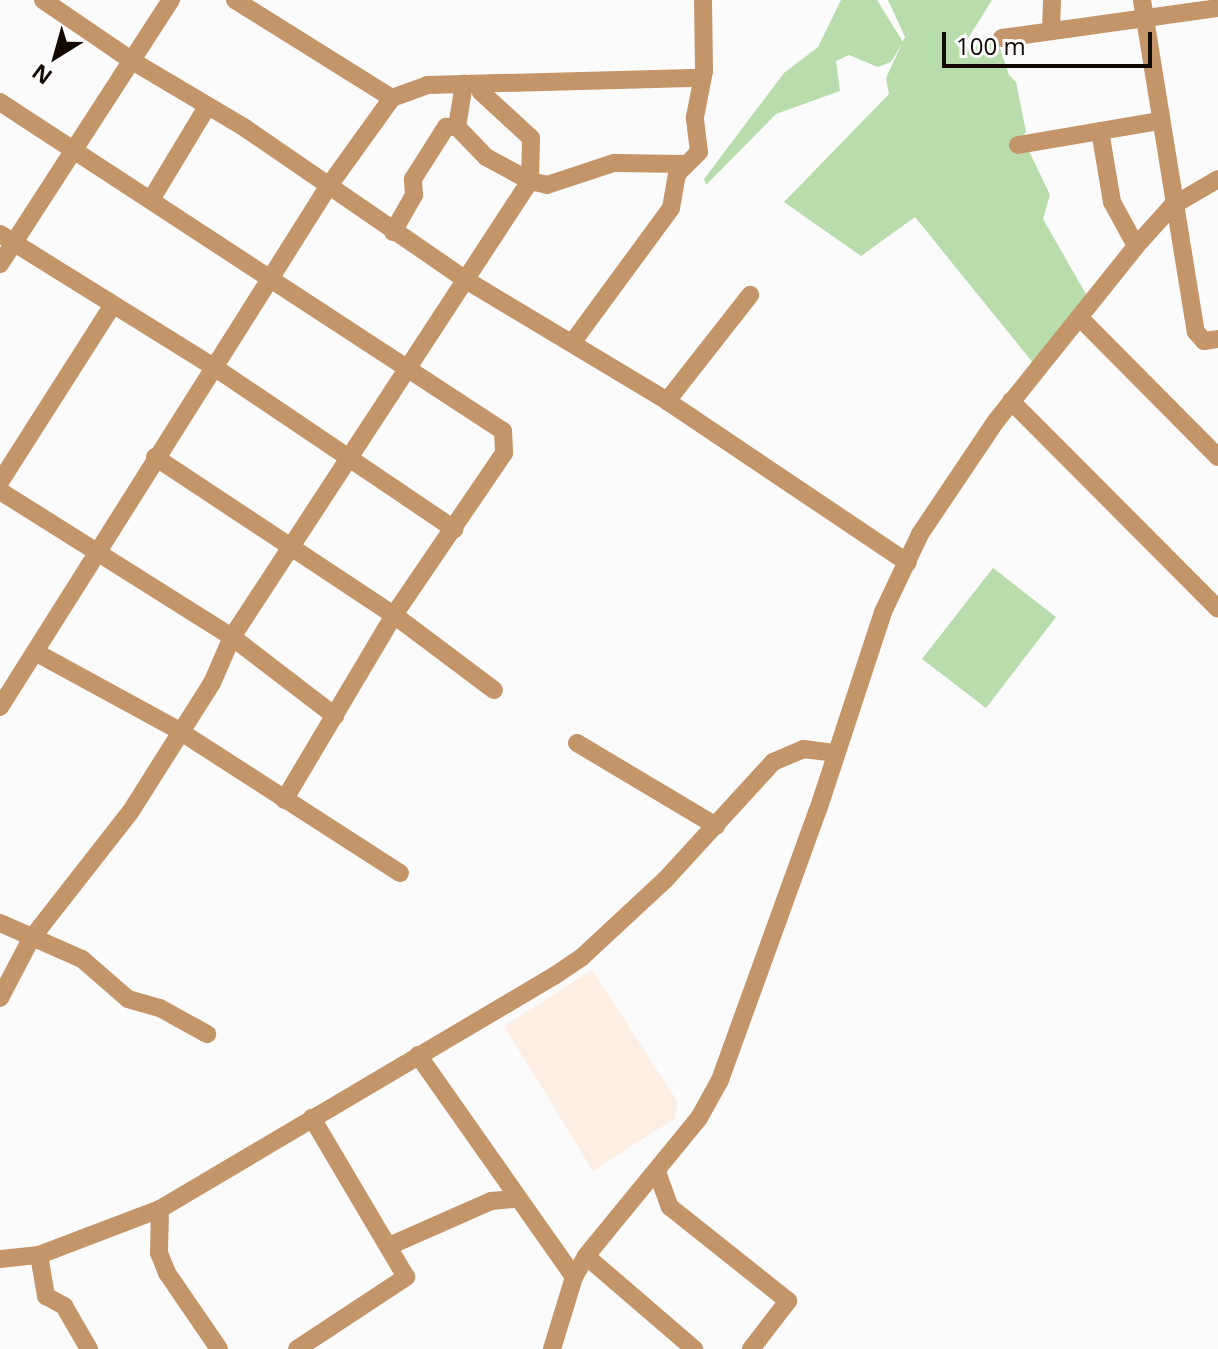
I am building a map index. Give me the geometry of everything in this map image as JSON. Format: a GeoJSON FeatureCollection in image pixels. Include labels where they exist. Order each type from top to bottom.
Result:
{"type":"FeatureCollection","features":[{"type":"Feature","properties":{"kind":"street"},"geometry":{"type":"LineString","coordinates":[[43,0],[466,280],[667,401],[908,563]]}},
{"type":"Feature","properties":{"kind":"street"},"geometry":{"type":"LineString","coordinates":[[0,264],[7,239],[134,62],[171,0]]}},
{"type":"Feature","properties":{"kind":"street"},"geometry":{"type":"LineString","coordinates":[[235,0],[392,98]]}},
{"type":"Feature","properties":{"kind":"street"},"geometry":{"type":"LineString","coordinates":[[572,343],[674,203],[676,179],[700,150],[695,117],[701,78],[703,0]]}},
{"type":"Feature","properties":{"kind":"street"},"geometry":{"type":"LineString","coordinates":[[1051,30],[1052,0]]}},
{"type":"Feature","properties":{"kind":"street"},"geometry":{"type":"LineString","coordinates":[[1002,38],[1143,9],[1218,8]]}},
{"type":"Feature","properties":{"kind":"street"},"geometry":{"type":"LineString","coordinates":[[1143,9],[1172,206],[1196,332],[1199,340],[1218,339]]}},
{"type":"Feature","properties":{"kind":"street"},"geometry":{"type":"LineString","coordinates":[[0,707],[100,556],[155,457],[272,279],[328,187],[392,98],[427,85],[701,78]]}},
{"type":"Feature","properties":{"kind":"street"},"geometry":{"type":"LineString","coordinates":[[457,127],[464,84]]}},
{"type":"Feature","properties":{"kind":"street"},"geometry":{"type":"LineString","coordinates":[[0,998],[31,939],[109,843],[178,730],[212,683],[232,637],[530,181],[531,138],[481,92],[485,84]]}},
{"type":"Feature","properties":{"kind":"street"},"geometry":{"type":"LineString","coordinates":[[0,102],[152,198],[503,431],[507,443],[454,529],[394,615],[284,800]]}},
{"type":"Feature","properties":{"kind":"street"},"geometry":{"type":"LineString","coordinates":[[152,198],[207,107]]}},
{"type":"Feature","properties":{"kind":"street"},"geometry":{"type":"LineString","coordinates":[[1018,145],[1160,121]]}},
{"type":"Feature","properties":{"kind":"street"},"geometry":{"type":"LineString","coordinates":[[393,232],[414,195],[413,179],[446,127],[457,127],[486,157],[530,181],[547,185],[614,163],[686,164]]}},
{"type":"Feature","properties":{"kind":"street"},"geometry":{"type":"LineString","coordinates":[[1100,131],[1112,202],[1136,246]]}},
{"type":"Feature","properties":{"kind":"street"},"geometry":{"type":"LineString","coordinates":[[552,1349],[574,1277],[586,1256],[699,1118],[720,1080],[883,612],[946,491],[1011,401],[1136,246],[1172,206],[1218,179]]}},
{"type":"Feature","properties":{"kind":"street"},"geometry":{"type":"LineString","coordinates":[[7,239],[214,367],[454,529]]}},
{"type":"Feature","properties":{"kind":"street"},"geometry":{"type":"LineString","coordinates":[[667,401],[750,295]]}},
{"type":"Feature","properties":{"kind":"street"},"geometry":{"type":"LineString","coordinates":[[0,482],[112,306]]}},
{"type":"Feature","properties":{"kind":"street"},"geometry":{"type":"LineString","coordinates":[[1080,318],[1218,457]]}},
{"type":"Feature","properties":{"kind":"street"},"geometry":{"type":"LineString","coordinates":[[1011,401],[1218,609]]}},
{"type":"Feature","properties":{"kind":"street"},"geometry":{"type":"LineString","coordinates":[[155,457],[394,615],[494,690]]}},
{"type":"Feature","properties":{"kind":"street"},"geometry":{"type":"LineString","coordinates":[[0,491],[232,637],[335,716]]}},
{"type":"Feature","properties":{"kind":"street"},"geometry":{"type":"LineString","coordinates":[[37,653],[178,730],[400,873]]}},
{"type":"Feature","properties":{"kind":"street"},"geometry":{"type":"LineString","coordinates":[[577,743],[716,826]]}},
{"type":"Feature","properties":{"kind":"street"},"geometry":{"type":"LineString","coordinates":[[0,1259],[39,1255],[160,1209],[582,957],[787,753],[835,753]]}},
{"type":"Feature","properties":{"kind":"street"},"geometry":{"type":"LineString","coordinates":[[0,923],[82,959],[128,999],[160,1008],[207,1034]]}},
{"type":"Feature","properties":{"kind":"street"},"geometry":{"type":"LineString","coordinates":[[418,1055],[516,1199],[574,1277]]}},
{"type":"Feature","properties":{"kind":"street"},"geometry":{"type":"LineString","coordinates":[[297,1349],[406,1277],[312,1118]]}},
{"type":"Feature","properties":{"kind":"street"},"geometry":{"type":"LineString","coordinates":[[657,1172],[670,1207],[788,1301],[751,1349]]}},
{"type":"Feature","properties":{"kind":"street"},"geometry":{"type":"LineString","coordinates":[[389,1246],[491,1201],[516,1199]]}},
{"type":"Feature","properties":{"kind":"street"},"geometry":{"type":"LineString","coordinates":[[160,1209],[159,1253],[167,1273],[219,1349]]}},
{"type":"Feature","properties":{"kind":"street"},"geometry":{"type":"LineString","coordinates":[[39,1255],[46,1296],[64,1306],[89,1349]]}},
{"type":"Feature","properties":{"kind":"street"},"geometry":{"type":"LineString","coordinates":[[586,1256],[694,1349]]}},
{"type":"Feature","properties":{"kind":"shaded area"},"geometry":{"type":"Polygon","coordinates":[[[592,970],[678,1102],[674,1119],[593,1171],[504,1026],[592,970]]]}},
{"type":"Feature","properties":{"kind":"green space"},"geometry":{"type":"Polygon","coordinates":[[[841,0],[877,0],[903,42],[891,62],[878,67],[849,55],[836,61],[840,91],[776,114],[706,185],[704,179],[784,73],[818,47],[841,0]]]}},
{"type":"Feature","properties":{"kind":"green space"},"geometry":{"type":"Polygon","coordinates":[[[888,0],[992,0],[964,45],[972,50],[986,36],[998,42],[1009,75],[1016,82],[1026,132],[1015,146],[1029,151],[1050,195],[1043,219],[1091,303],[1038,369],[915,217],[861,256],[784,202],[889,94],[886,78],[905,37],[888,0]]]}},
{"type":"Feature","properties":{"kind":"green space"},"geometry":{"type":"Polygon","coordinates":[[[993,568],[1056,617],[986,708],[922,659],[993,568]]]}}]}
